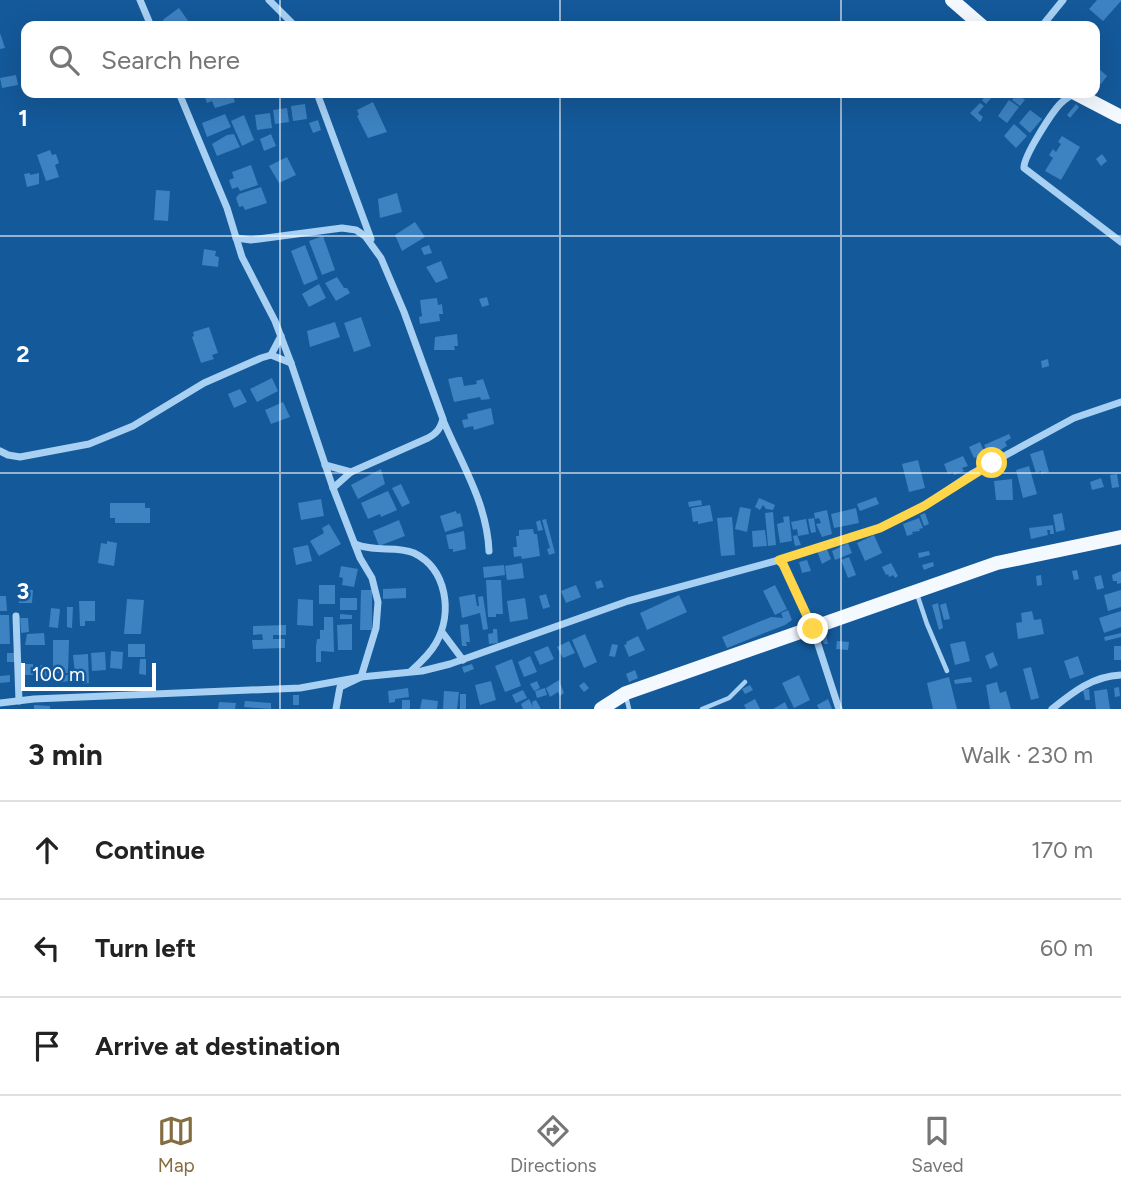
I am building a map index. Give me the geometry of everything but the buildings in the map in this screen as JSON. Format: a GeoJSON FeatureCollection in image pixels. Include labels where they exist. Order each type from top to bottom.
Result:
{"type":"FeatureCollection","features":[{"type":"Feature","properties":{"kind":"main road"},"geometry":{"type":"LineString","coordinates":[[951,0],[976,21]]}},
{"type":"Feature","properties":{"kind":"main road"},"geometry":{"type":"LineString","coordinates":[[1085,98],[1121,117]]}},
{"type":"Feature","properties":{"kind":"main road"},"geometry":{"type":"LineString","coordinates":[[601,709],[625,693],[997,563],[1121,537]]}},
{"type":"Feature","properties":{"kind":"street"},"geometry":{"type":"LineString","coordinates":[[140,0],[149,21]]}},
{"type":"Feature","properties":{"kind":"street"},"geometry":{"type":"LineString","coordinates":[[269,0],[290,21]]}},
{"type":"Feature","properties":{"kind":"street"},"geometry":{"type":"LineString","coordinates":[[1046,21],[1063,0]]}},
{"type":"Feature","properties":{"kind":"street"},"geometry":{"type":"LineString","coordinates":[[181,98],[227,208],[242,257],[292,363],[333,488],[360,558],[372,578],[379,602],[376,628],[361,677],[340,687],[336,709]]}},
{"type":"Feature","properties":{"kind":"street"},"geometry":{"type":"LineString","coordinates":[[319,98],[353,194],[400,301],[443,419],[465,472],[480,499],[488,532],[489,551]]}},
{"type":"Feature","properties":{"kind":"street"},"geometry":{"type":"LineString","coordinates":[[1068,98],[1060,104],[1029,149],[1023,164],[1026,170],[1121,242]]}},
{"type":"Feature","properties":{"kind":"street"},"geometry":{"type":"LineString","coordinates":[[236,238],[251,240],[342,228],[356,230],[374,246]]}},
{"type":"Feature","properties":{"kind":"street"},"geometry":{"type":"LineString","coordinates":[[0,451],[20,457],[89,444],[133,426],[204,383],[271,355],[281,336]]}},
{"type":"Feature","properties":{"kind":"street"},"geometry":{"type":"LineString","coordinates":[[271,355],[292,363]]}},
{"type":"Feature","properties":{"kind":"street"},"geometry":{"type":"LineString","coordinates":[[0,704],[34,699],[300,688],[361,677],[422,671],[463,660],[628,601],[779,560],[880,528],[924,506],[973,472],[1074,418],[1121,402]]}},
{"type":"Feature","properties":{"kind":"street"},"geometry":{"type":"LineString","coordinates":[[333,488],[351,472],[438,433],[443,419]]}},
{"type":"Feature","properties":{"kind":"street"},"geometry":{"type":"LineString","coordinates":[[325,465],[351,472]]}},
{"type":"Feature","properties":{"kind":"street"},"geometry":{"type":"LineString","coordinates":[[355,544],[368,549],[404,550],[428,561],[444,593],[442,632],[435,647],[410,672]]}},
{"type":"Feature","properties":{"kind":"street"},"geometry":{"type":"LineString","coordinates":[[779,560],[813,629],[839,709]]}},
{"type":"Feature","properties":{"kind":"street"},"geometry":{"type":"LineString","coordinates":[[16,616],[19,701]]}},
{"type":"Feature","properties":{"kind":"street"},"geometry":{"type":"LineString","coordinates":[[442,632],[463,660]]}},
{"type":"Feature","properties":{"kind":"street"},"geometry":{"type":"LineString","coordinates":[[1052,709],[1087,684],[1108,676],[1121,675]]}},
{"type":"Feature","properties":{"kind":"street"},"geometry":{"type":"LineString","coordinates":[[33,709],[34,699]]}},
{"type":"Feature","properties":{"kind":"lane"},"geometry":{"type":"LineString","coordinates":[[916,590],[947,671]]}},
{"type":"Feature","properties":{"kind":"lane"},"geometry":{"type":"LineString","coordinates":[[702,709],[729,698],[745,682]]}},
{"type":"Feature","properties":{"kind":"lane"},"geometry":{"type":"LineString","coordinates":[[625,693],[629,709]]}},
{"type":"Feature","properties":{"kind":"route"},"geometry":{"type":"LineString","coordinates":[[813,629],[779,560],[880,528],[924,506],[973,472],[992,463]]}}]}
